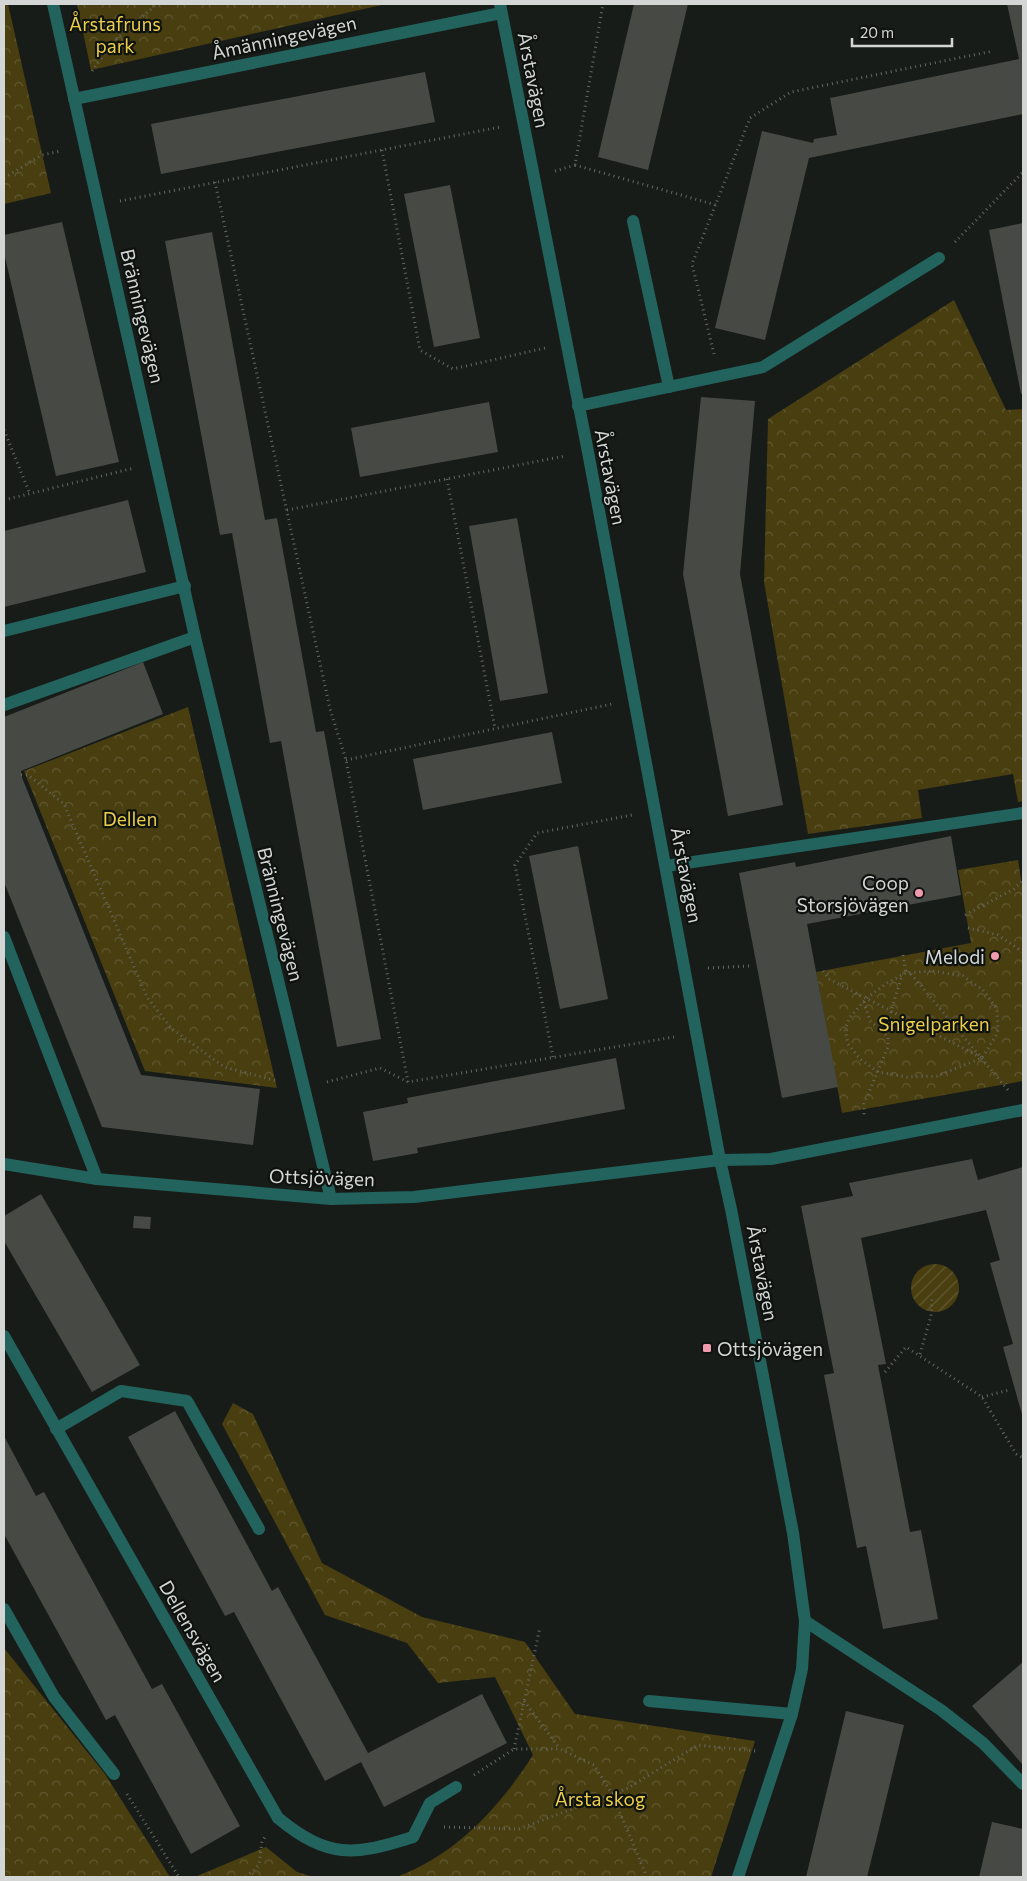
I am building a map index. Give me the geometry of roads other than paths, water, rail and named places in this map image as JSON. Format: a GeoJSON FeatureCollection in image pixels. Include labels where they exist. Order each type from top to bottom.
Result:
{"type":"FeatureCollection","features":[{"type":"Feature","properties":{"kind":"street","name":"Bränningevägen"},"geometry":{"type":"LineString","coordinates":[[53,4],[195,637],[331,1199]]}},
{"type":"Feature","properties":{"kind":"street","name":"Åmänningevägen"},"geometry":{"type":"LineString","coordinates":[[74,99],[501,8]]}},
{"type":"Feature","properties":{"kind":"street","name":"Årstavägen"},"geometry":{"type":"LineString","coordinates":[[501,8],[565,343],[588,452],[720,1160],[732,1209],[793,1533],[805,1621],[802,1669],[792,1714],[738,1877]]}},
{"type":"Feature","properties":{"kind":"street"},"geometry":{"type":"LineString","coordinates":[[633,221],[669,387]]}},
{"type":"Feature","properties":{"kind":"street"},"geometry":{"type":"LineString","coordinates":[[578,406],[763,367],[939,258]]}},
{"type":"Feature","properties":{"kind":"street"},"geometry":{"type":"LineString","coordinates":[[4,631],[185,586]]}},
{"type":"Feature","properties":{"kind":"street"},"geometry":{"type":"LineString","coordinates":[[4,706],[195,637]]}},
{"type":"Feature","properties":{"kind":"street"},"geometry":{"type":"LineString","coordinates":[[666,866],[1023,814]]}},
{"type":"Feature","properties":{"kind":"street"},"geometry":{"type":"LineString","coordinates":[[4,937],[97,1179]]}},
{"type":"Feature","properties":{"kind":"street","name":"Ottsjövägen"},"geometry":{"type":"LineString","coordinates":[[4,1164],[97,1179],[331,1199],[414,1197],[720,1160],[771,1159],[1018,1111]]}},
{"type":"Feature","properties":{"kind":"street","name":"Dellensvägen"},"geometry":{"type":"LineString","coordinates":[[4,1336],[278,1818],[299,1835],[322,1845],[348,1852],[377,1849],[413,1837],[430,1803],[456,1787]]}},
{"type":"Feature","properties":{"kind":"street"},"geometry":{"type":"LineString","coordinates":[[56,1429],[121,1391],[187,1401],[260,1528]]}},
{"type":"Feature","properties":{"kind":"street"},"geometry":{"type":"LineString","coordinates":[[4,1609],[54,1697],[114,1774]]}},
{"type":"Feature","properties":{"kind":"street"},"geometry":{"type":"LineString","coordinates":[[805,1621],[941,1710],[983,1743],[1023,1784]]}},
{"type":"Feature","properties":{"kind":"street"},"geometry":{"type":"LineString","coordinates":[[649,1701],[792,1714]]}},
{"type":"Feature","properties":{"kind":"place","name":"Coop Storsjövägen"},"geometry":{"type":"Point","coordinates":[919,893]}},
{"type":"Feature","properties":{"kind":"place","name":"Melodi"},"geometry":{"type":"Point","coordinates":[995,956]}},
{"type":"Feature","properties":{"kind":"place","name":"Ottsjövägen"},"geometry":{"type":"Point","coordinates":[707,1348]}},
{"type":"Feature","properties":{"kind":"park label","name":"Årstafruns park"},"geometry":{"type":"Point","coordinates":[115,34]}},
{"type":"Feature","properties":{"kind":"park label","name":"Dellen"},"geometry":{"type":"Point","coordinates":[130,818]}},
{"type":"Feature","properties":{"kind":"park label","name":"Snigelparken"},"geometry":{"type":"Point","coordinates":[934,1023]}},
{"type":"Feature","properties":{"kind":"park label","name":"Årsta skog"},"geometry":{"type":"Point","coordinates":[600,1798]}}]}
